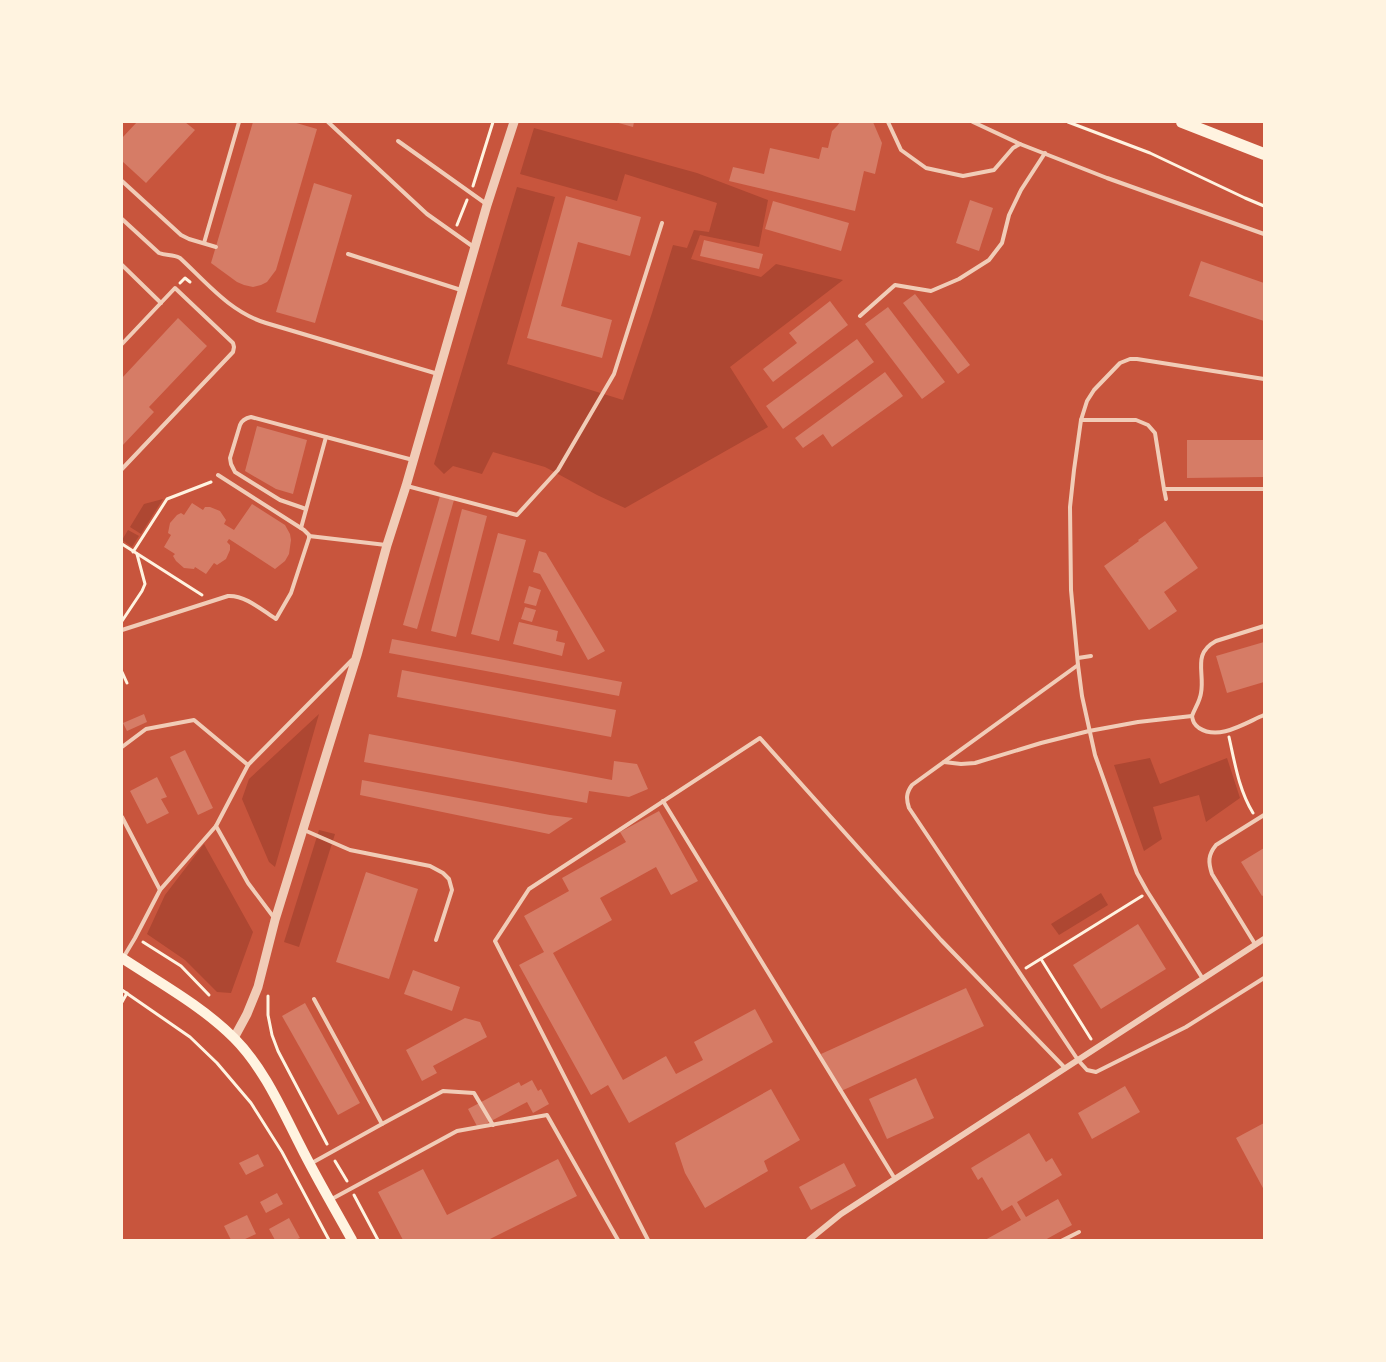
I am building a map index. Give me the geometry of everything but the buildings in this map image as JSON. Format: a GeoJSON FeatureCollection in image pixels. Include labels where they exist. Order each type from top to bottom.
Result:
{"type":"FeatureCollection","features":[{"type":"Feature","properties":{"kind":"main road"},"geometry":{"type":"LineString","coordinates":[[1182,122],[1264,154]]}},
{"type":"Feature","properties":{"kind":"main road"},"geometry":{"type":"LineString","coordinates":[[122,959],[199,1008],[234,1038],[250,1057],[266,1080],[351,1240]]}},
{"type":"Feature","properties":{"kind":"street"},"geometry":{"type":"LineString","coordinates":[[234,1038],[258,987],[275,920],[357,655],[487,205],[514,122]]}},
{"type":"Feature","properties":{"kind":"street"},"geometry":{"type":"LineString","coordinates":[[809,1240],[841,1214],[1264,939]]}},
{"type":"Feature","properties":{"kind":"lane"},"geometry":{"type":"LineString","coordinates":[[204,243],[239,122]]}},
{"type":"Feature","properties":{"kind":"lane"},"geometry":{"type":"LineString","coordinates":[[328,122],[418,206],[475,248]]}},
{"type":"Feature","properties":{"kind":"lane"},"geometry":{"type":"LineString","coordinates":[[888,122],[901,150],[926,168],[963,176],[994,170],[1013,148],[1020,144]]}},
{"type":"Feature","properties":{"kind":"lane"},"geometry":{"type":"LineString","coordinates":[[973,122],[1020,144],[1107,178],[1264,234]]}},
{"type":"Feature","properties":{"kind":"lane"},"geometry":{"type":"LineString","coordinates":[[398,141],[487,205]]}},
{"type":"Feature","properties":{"kind":"lane"},"geometry":{"type":"LineString","coordinates":[[860,316],[895,285],[931,291],[959,279],[989,260],[1002,243],[1009,215],[1020,190],[1044,153]]}},
{"type":"Feature","properties":{"kind":"lane"},"geometry":{"type":"LineString","coordinates":[[122,181],[181,235],[216,247]]}},
{"type":"Feature","properties":{"kind":"lane"},"geometry":{"type":"LineString","coordinates":[[122,219],[159,253],[180,258],[226,302],[250,317],[438,374]]}},
{"type":"Feature","properties":{"kind":"lane"},"geometry":{"type":"LineString","coordinates":[[406,486],[517,515],[558,470],[614,374],[662,223]]}},
{"type":"Feature","properties":{"kind":"lane"},"geometry":{"type":"LineString","coordinates":[[348,254],[462,290]]}},
{"type":"Feature","properties":{"kind":"lane"},"geometry":{"type":"LineString","coordinates":[[122,265],[161,303]]}},
{"type":"Feature","properties":{"kind":"lane"},"geometry":{"type":"LineString","coordinates":[[122,344],[175,288],[233,344],[234,349],[122,469]]}},
{"type":"Feature","properties":{"kind":"lane"},"geometry":{"type":"LineString","coordinates":[[1203,979],[1137,873],[1102,776],[1089,731],[1082,696],[1071,590],[1071,507],[1075,459],[1081,420],[1087,401],[1094,390],[1120,363],[1137,359],[1264,379]]}},
{"type":"Feature","properties":{"kind":"lane"},"geometry":{"type":"LineString","coordinates":[[306,509],[285,503],[239,475],[232,468],[230,458],[241,422],[251,417],[413,460]]}},
{"type":"Feature","properties":{"kind":"lane"},"geometry":{"type":"LineString","coordinates":[[1081,420],[1136,420],[1148,424],[1155,434],[1166,499]]}},
{"type":"Feature","properties":{"kind":"lane"},"geometry":{"type":"LineString","coordinates":[[301,528],[326,437]]}},
{"type":"Feature","properties":{"kind":"lane"},"geometry":{"type":"LineString","coordinates":[[122,630],[224,596],[237,596],[276,619],[293,588],[309,536],[306,531],[220,477]]}},
{"type":"Feature","properties":{"kind":"lane"},"geometry":{"type":"LineString","coordinates":[[1164,489],[1264,489]]}},
{"type":"Feature","properties":{"kind":"lane"},"geometry":{"type":"LineString","coordinates":[[309,536],[387,545]]}},
{"type":"Feature","properties":{"kind":"lane"},"geometry":{"type":"LineString","coordinates":[[1264,626],[1209,645],[1202,655],[1202,692],[1192,716],[1196,726],[1216,733],[1227,731],[1264,715]]}},
{"type":"Feature","properties":{"kind":"lane"},"geometry":{"type":"LineString","coordinates":[[122,959],[160,890],[216,826],[248,765],[357,655]]}},
{"type":"Feature","properties":{"kind":"lane"},"geometry":{"type":"LineString","coordinates":[[1078,658],[1091,656]]}},
{"type":"Feature","properties":{"kind":"lane"},"geometry":{"type":"LineString","coordinates":[[1078,664],[912,785],[906,795],[909,808],[1078,1060],[1087,1070],[1096,1072],[1186,1027],[1264,978]]}},
{"type":"Feature","properties":{"kind":"lane"},"geometry":{"type":"LineString","coordinates":[[944,762],[975,763],[1089,731],[1138,722],[1192,716]]}},
{"type":"Feature","properties":{"kind":"lane"},"geometry":{"type":"LineString","coordinates":[[122,747],[146,729],[194,720],[248,765]]}},
{"type":"Feature","properties":{"kind":"lane"},"geometry":{"type":"LineString","coordinates":[[648,1240],[495,941],[529,889],[760,738],[941,940],[1066,1068]]}},
{"type":"Feature","properties":{"kind":"lane"},"geometry":{"type":"LineString","coordinates":[[663,801],[895,1179]]}},
{"type":"Feature","properties":{"kind":"lane"},"geometry":{"type":"LineString","coordinates":[[1256,944],[1212,874],[1209,865],[1211,852],[1216,845],[1264,815]]}},
{"type":"Feature","properties":{"kind":"lane"},"geometry":{"type":"LineString","coordinates":[[122,817],[160,890]]}},
{"type":"Feature","properties":{"kind":"lane"},"geometry":{"type":"LineString","coordinates":[[216,826],[248,883],[275,920]]}},
{"type":"Feature","properties":{"kind":"lane"},"geometry":{"type":"LineString","coordinates":[[303,830],[350,850],[430,866],[443,873],[449,879],[452,890],[436,940]]}},
{"type":"Feature","properties":{"kind":"lane"},"geometry":{"type":"LineString","coordinates":[[314,999],[382,1124]]}},
{"type":"Feature","properties":{"kind":"lane"},"geometry":{"type":"LineString","coordinates":[[310,1164],[443,1092],[474,1093],[493,1125]]}},
{"type":"Feature","properties":{"kind":"lane"},"geometry":{"type":"LineString","coordinates":[[330,1200],[457,1131],[547,1115],[618,1240]]}},
{"type":"Feature","properties":{"kind":"lane"},"geometry":{"type":"LineString","coordinates":[[1063,1240],[1078,1232]]}},
{"type":"Feature","properties":{"kind":"path"},"geometry":{"type":"LineString","coordinates":[[454,234],[475,182],[493,122]]}},
{"type":"Feature","properties":{"kind":"path"},"geometry":{"type":"LineString","coordinates":[[1068,122],[1150,153],[1264,206]]}},
{"type":"Feature","properties":{"kind":"path"},"geometry":{"type":"LineString","coordinates":[[122,623],[144,584],[135,553],[167,499],[220,477]]}},
{"type":"Feature","properties":{"kind":"path"},"geometry":{"type":"LineString","coordinates":[[122,544],[211,601]]}},
{"type":"Feature","properties":{"kind":"path"},"geometry":{"type":"LineString","coordinates":[[122,672],[127,683]]}},
{"type":"Feature","properties":{"kind":"path"},"geometry":{"type":"LineString","coordinates":[[1227,731],[1243,794],[1257,820]]}},
{"type":"Feature","properties":{"kind":"path"},"geometry":{"type":"LineString","coordinates":[[1019,972],[1148,892]]}},
{"type":"Feature","properties":{"kind":"path"},"geometry":{"type":"LineString","coordinates":[[135,938],[181,966],[209,995]]}},
{"type":"Feature","properties":{"kind":"path"},"geometry":{"type":"LineString","coordinates":[[1041,959],[1096,1048]]}},
{"type":"Feature","properties":{"kind":"path"},"geometry":{"type":"LineString","coordinates":[[122,990],[190,1037],[217,1063],[251,1103],[282,1152],[329,1240]]}},
{"type":"Feature","properties":{"kind":"path"},"geometry":{"type":"LineString","coordinates":[[122,1002],[127,993]]}},
{"type":"Feature","properties":{"kind":"path"},"geometry":{"type":"LineString","coordinates":[[268,995],[267,1015],[278,1051],[378,1240]]}},
{"type":"Feature","properties":{"kind":"shaded area"},"geometry":{"type":"Polygon","coordinates":[[[534,128],[697,173],[768,200],[759,247],[700,235],[691,259],[761,277],[776,264],[843,280],[730,367],[768,427],[625,508],[545,467],[493,452],[482,474],[453,466],[444,474],[434,464],[517,187],[555,197],[507,364],[623,400],[673,245],[687,248],[694,230],[709,232],[717,203],[625,174],[617,201],[520,174],[534,128]]]}},
{"type":"Feature","properties":{"kind":"shaded area"},"geometry":{"type":"Polygon","coordinates":[[[163,499],[141,534],[130,527],[144,504],[163,499]]]}},
{"type":"Feature","properties":{"kind":"shaded area"},"geometry":{"type":"Polygon","coordinates":[[[128,530],[139,536],[132,547],[122,540],[128,530]]]}},
{"type":"Feature","properties":{"kind":"shaded area"},"geometry":{"type":"Polygon","coordinates":[[[319,714],[275,867],[269,862],[242,799],[249,779],[319,714]]]}},
{"type":"Feature","properties":{"kind":"shaded area"},"geometry":{"type":"Polygon","coordinates":[[[1150,758],[1160,784],[1227,758],[1240,798],[1206,822],[1199,795],[1153,807],[1162,839],[1144,851],[1114,765],[1150,758]]]}},
{"type":"Feature","properties":{"kind":"shaded area"},"geometry":{"type":"Polygon","coordinates":[[[319,830],[335,834],[299,947],[284,942],[319,830]]]}},
{"type":"Feature","properties":{"kind":"shaded area"},"geometry":{"type":"Polygon","coordinates":[[[204,844],[253,932],[231,993],[217,992],[185,960],[147,934],[165,895],[204,844]]]}},
{"type":"Feature","properties":{"kind":"shaded area"},"geometry":{"type":"Polygon","coordinates":[[[1101,893],[1108,905],[1059,935],[1051,924],[1101,893]]]}}]}
